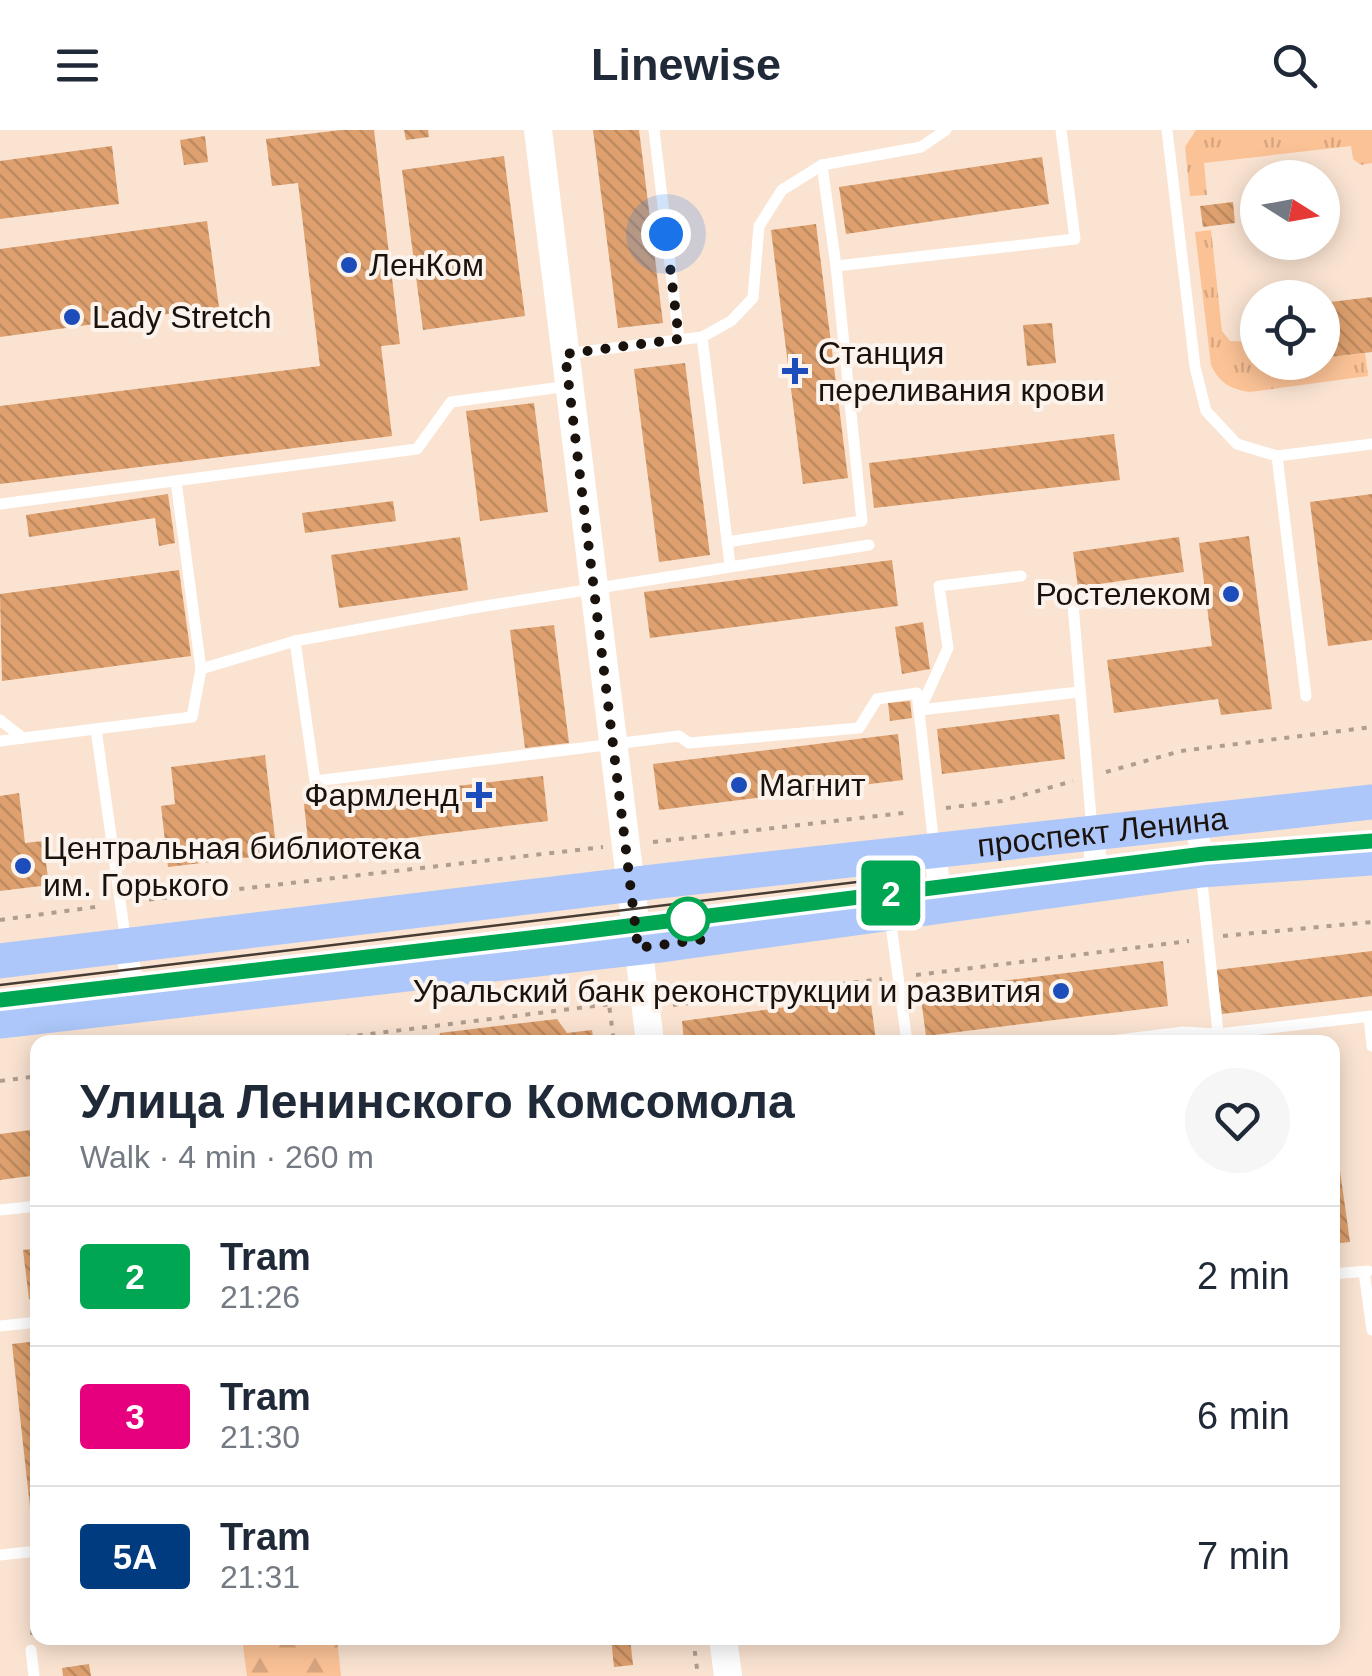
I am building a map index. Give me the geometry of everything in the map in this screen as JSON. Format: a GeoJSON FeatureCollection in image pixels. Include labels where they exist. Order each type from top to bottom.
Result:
{"type":"FeatureCollection","features":[{"type":"Feature","properties":{"kind":"main road","name":"проспект Ленина"},"geometry":{"type":"LineString","coordinates":[[0,961],[1372,802]]}},
{"type":"Feature","properties":{"kind":"main road","name":"проспект Ленина"},"geometry":{"type":"LineString","coordinates":[[0,1021],[638,948],[1201,870],[1372,858]]}},
{"type":"Feature","properties":{"kind":"street"},"geometry":{"type":"LineString","coordinates":[[538,130],[649,1035]]}},
{"type":"Feature","properties":{"kind":"street"},"geometry":{"type":"LineString","coordinates":[[1198,822],[1201,870]]}},
{"type":"Feature","properties":{"kind":"street"},"geometry":{"type":"LineString","coordinates":[[1092,833],[1098,884]]}},
{"type":"Feature","properties":{"kind":"street"},"geometry":{"type":"LineString","coordinates":[[935,850],[941,906]]}},
{"type":"Feature","properties":{"kind":"street"},"geometry":{"type":"LineString","coordinates":[[882,856],[889,914]]}},
{"type":"Feature","properties":{"kind":"street"},"geometry":{"type":"LineString","coordinates":[[126,946],[136,1006]]}},
{"type":"Feature","properties":{"kind":"street"},"geometry":{"type":"LineString","coordinates":[[724,1645],[728,1676]]}},
{"type":"Feature","properties":{"kind":"lane"},"geometry":{"type":"LineString","coordinates":[[654,130],[679,339]]}},
{"type":"Feature","properties":{"kind":"lane"},"geometry":{"type":"LineString","coordinates":[[565,354],[702,337],[731,322],[754,298],[760,226],[782,190],[822,165],[921,147],[946,130]]}},
{"type":"Feature","properties":{"kind":"lane"},"geometry":{"type":"LineString","coordinates":[[836,266],[1074,239],[1061,130]]}},
{"type":"Feature","properties":{"kind":"lane"},"geometry":{"type":"LineString","coordinates":[[1167,130],[1194,367],[1206,411],[1237,444],[1277,456],[1372,444]]}},
{"type":"Feature","properties":{"kind":"lane"},"geometry":{"type":"LineString","coordinates":[[727,542],[862,521],[822,165]]}},
{"type":"Feature","properties":{"kind":"lane"},"geometry":{"type":"LineString","coordinates":[[702,337],[730,565]]}},
{"type":"Feature","properties":{"kind":"lane"},"geometry":{"type":"LineString","coordinates":[[0,504],[417,449],[450,402],[569,386]]}},
{"type":"Feature","properties":{"kind":"lane"},"geometry":{"type":"LineString","coordinates":[[1277,456],[1306,696]]}},
{"type":"Feature","properties":{"kind":"lane"},"geometry":{"type":"LineString","coordinates":[[0,741],[192,717],[201,669],[176,481]]}},
{"type":"Feature","properties":{"kind":"lane"},"geometry":{"type":"LineString","coordinates":[[201,669],[295,641],[730,565],[869,546]]}},
{"type":"Feature","properties":{"kind":"lane"},"geometry":{"type":"LineString","coordinates":[[920,710],[948,648],[939,586],[1020,576]]}},
{"type":"Feature","properties":{"kind":"lane"},"geometry":{"type":"LineString","coordinates":[[1092,833],[1073,605],[1187,590]]}},
{"type":"Feature","properties":{"kind":"lane"},"geometry":{"type":"LineString","coordinates":[[295,641],[314,781],[680,736],[689,743],[859,728],[877,698],[917,693],[935,850]]}},
{"type":"Feature","properties":{"kind":"lane"},"geometry":{"type":"LineString","coordinates":[[920,710],[1078,692]]}},
{"type":"Feature","properties":{"kind":"lane"},"geometry":{"type":"LineString","coordinates":[[0,720],[23,738]]}},
{"type":"Feature","properties":{"kind":"lane"},"geometry":{"type":"LineString","coordinates":[[96,729],[126,946]]}},
{"type":"Feature","properties":{"kind":"lane"},"geometry":{"type":"LineString","coordinates":[[1201,870],[1218,1035]]}},
{"type":"Feature","properties":{"kind":"lane"},"geometry":{"type":"LineString","coordinates":[[889,914],[906,1035]]}},
{"type":"Feature","properties":{"kind":"lane"},"geometry":{"type":"LineString","coordinates":[[1239,1035],[1371,1016],[1372,1046]]}},
{"type":"Feature","properties":{"kind":"lane"},"geometry":{"type":"LineString","coordinates":[[1159,1035],[1200,1035]]}},
{"type":"Feature","properties":{"kind":"lane"},"geometry":{"type":"LineString","coordinates":[[0,1210],[30,1207]]}},
{"type":"Feature","properties":{"kind":"lane"},"geometry":{"type":"LineString","coordinates":[[1340,1273],[1368,1271],[1372,1330]]}},
{"type":"Feature","properties":{"kind":"lane"},"geometry":{"type":"LineString","coordinates":[[0,1326],[30,1323]]}},
{"type":"Feature","properties":{"kind":"lane"},"geometry":{"type":"LineString","coordinates":[[0,1547],[0,1555],[30,1552]]}},
{"type":"Feature","properties":{"kind":"lane"},"geometry":{"type":"LineString","coordinates":[[31,1650],[34,1676]]}},
{"type":"Feature","properties":{"kind":"path"},"geometry":{"type":"LineString","coordinates":[[1091,776],[1180,751],[1372,727]]}},
{"type":"Feature","properties":{"kind":"path"},"geometry":{"type":"LineString","coordinates":[[0,920],[1002,801],[1074,781]]}},
{"type":"Feature","properties":{"kind":"path"},"geometry":{"type":"LineString","coordinates":[[1208,938],[1372,922]]}},
{"type":"Feature","properties":{"kind":"path"},"geometry":{"type":"LineString","coordinates":[[362,1035],[644,1000],[671,1006],[1189,941]]}},
{"type":"Feature","properties":{"kind":"path"},"geometry":{"type":"LineString","coordinates":[[0,1081],[30,1077]]}},
{"type":"Feature","properties":{"kind":"path"},"geometry":{"type":"LineString","coordinates":[[31,1650],[32,1645]]}},
{"type":"Feature","properties":{"kind":"path"},"geometry":{"type":"LineString","coordinates":[[694,1645],[698,1676]]}},
{"type":"Feature","properties":{"kind":"green space"},"geometry":{"type":"Polygon","coordinates":[[[1196,130],[1372,130],[1372,163],[1361,165],[1353,159],[1351,146],[1204,163],[1207,195],[1190,196],[1185,147],[1196,130]]]}},
{"type":"Feature","properties":{"kind":"green space"},"geometry":{"type":"Polygon","coordinates":[[[1211,230],[1222,331],[1230,341],[1240,341],[1240,380],[1338,380],[1250,392],[1222,381],[1211,365],[1195,232],[1211,230]]]}},
{"type":"Feature","properties":{"kind":"green space"},"geometry":{"type":"Polygon","coordinates":[[[1365,353],[1368,376],[1340,380],[1340,356],[1365,353]]]}},
{"type":"Feature","properties":{"kind":"green space"},"geometry":{"type":"Polygon","coordinates":[[[243,1645],[338,1645],[341,1676],[247,1676],[243,1645]]]}},
{"type":"Feature","properties":{"kind":"building","name":"ЛенКом"},"geometry":{"type":"Polygon","coordinates":[[[374,130],[400,344],[381,346],[392,436],[0,484],[0,406],[320,366],[298,183],[272,186],[266,139],[374,130]]]}},
{"type":"Feature","properties":{"kind":"building"},"geometry":{"type":"Polygon","coordinates":[[[404,130],[428,130],[429,137],[406,140],[404,130]]]}},
{"type":"Feature","properties":{"kind":"building"},"geometry":{"type":"Polygon","coordinates":[[[593,130],[639,130],[663,323],[618,328],[593,130]]]}},
{"type":"Feature","properties":{"kind":"building"},"geometry":{"type":"Polygon","coordinates":[[[205,136],[208,162],[184,165],[180,140],[205,136]]]}},
{"type":"Feature","properties":{"kind":"building"},"geometry":{"type":"Polygon","coordinates":[[[112,146],[119,204],[0,219],[0,161],[112,146]]]}},
{"type":"Feature","properties":{"kind":"building"},"geometry":{"type":"Polygon","coordinates":[[[504,156],[525,316],[423,330],[402,170],[504,156]]]}},
{"type":"Feature","properties":{"kind":"building"},"geometry":{"type":"Polygon","coordinates":[[[1042,157],[1049,204],[846,234],[839,187],[1042,157]]]}},
{"type":"Feature","properties":{"kind":"building"},"geometry":{"type":"Polygon","coordinates":[[[1233,202],[1235,223],[1203,227],[1200,206],[1233,202]]]}},
{"type":"Feature","properties":{"kind":"building"},"geometry":{"type":"Polygon","coordinates":[[[207,221],[219,307],[0,337],[0,249],[207,221]]]}},
{"type":"Feature","properties":{"kind":"building"},"geometry":{"type":"Polygon","coordinates":[[[816,224],[848,478],[803,484],[771,230],[816,224]]]}},
{"type":"Feature","properties":{"kind":"building"},"geometry":{"type":"Polygon","coordinates":[[[1372,297],[1372,352],[1340,356],[1340,301],[1372,297]]]}},
{"type":"Feature","properties":{"kind":"building"},"geometry":{"type":"Polygon","coordinates":[[[1052,323],[1056,363],[1027,366],[1023,325],[1052,323]]]}},
{"type":"Feature","properties":{"kind":"building"},"geometry":{"type":"Polygon","coordinates":[[[685,363],[710,555],[659,562],[634,369],[685,363]]]}},
{"type":"Feature","properties":{"kind":"building"},"geometry":{"type":"Polygon","coordinates":[[[534,403],[548,512],[480,521],[466,411],[534,403]]]}},
{"type":"Feature","properties":{"kind":"building"},"geometry":{"type":"Polygon","coordinates":[[[1114,434],[1120,480],[874,508],[869,463],[1114,434]]]}},
{"type":"Feature","properties":{"kind":"building"},"geometry":{"type":"Polygon","coordinates":[[[168,494],[175,543],[159,546],[155,518],[29,537],[26,515],[168,494]]]}},
{"type":"Feature","properties":{"kind":"building"},"geometry":{"type":"Polygon","coordinates":[[[1372,494],[1372,640],[1328,646],[1310,502],[1372,494]]]}},
{"type":"Feature","properties":{"kind":"building"},"geometry":{"type":"Polygon","coordinates":[[[393,501],[396,521],[305,533],[302,513],[393,501]]]}},
{"type":"Feature","properties":{"kind":"building","name":"Ростелеком"},"geometry":{"type":"Polygon","coordinates":[[[1249,536],[1272,709],[1221,715],[1218,699],[1114,713],[1107,660],[1212,646],[1199,543],[1249,536]]]}},
{"type":"Feature","properties":{"kind":"building"},"geometry":{"type":"Polygon","coordinates":[[[460,537],[468,590],[339,608],[331,555],[460,537]]]}},
{"type":"Feature","properties":{"kind":"building"},"geometry":{"type":"Polygon","coordinates":[[[1179,537],[1184,572],[1078,587],[1073,552],[1179,537]]]}},
{"type":"Feature","properties":{"kind":"building"},"geometry":{"type":"Polygon","coordinates":[[[892,560],[898,606],[650,638],[644,592],[892,560]]]}},
{"type":"Feature","properties":{"kind":"building"},"geometry":{"type":"Polygon","coordinates":[[[179,570],[191,656],[2,681],[0,594],[179,570]]]}},
{"type":"Feature","properties":{"kind":"building"},"geometry":{"type":"Polygon","coordinates":[[[923,622],[930,669],[902,674],[895,627],[923,622]]]}},
{"type":"Feature","properties":{"kind":"building"},"geometry":{"type":"Polygon","coordinates":[[[554,625],[569,743],[525,748],[510,630],[554,625]]]}},
{"type":"Feature","properties":{"kind":"building"},"geometry":{"type":"Polygon","coordinates":[[[910,701],[912,718],[890,721],[888,703],[910,701]]]}},
{"type":"Feature","properties":{"kind":"building"},"geometry":{"type":"Polygon","coordinates":[[[1059,714],[1065,759],[942,774],[937,729],[1059,714]]]}},
{"type":"Feature","properties":{"kind":"building"},"geometry":{"type":"Polygon","coordinates":[[[898,734],[903,780],[659,810],[653,764],[898,734]]]}},
{"type":"Feature","properties":{"kind":"building"},"geometry":{"type":"Polygon","coordinates":[[[265,755],[277,854],[168,867],[161,806],[175,804],[171,767],[265,755]]]}},
{"type":"Feature","properties":{"kind":"building"},"geometry":{"type":"Polygon","coordinates":[[[543,776],[548,821],[309,850],[304,804],[543,776]]]}},
{"type":"Feature","properties":{"kind":"building","name":"Центральная библиотека им. Горького"},"geometry":{"type":"Polygon","coordinates":[[[19,793],[25,843],[43,841],[49,885],[0,891],[0,796],[19,793]]]}},
{"type":"Feature","properties":{"kind":"building"},"geometry":{"type":"Polygon","coordinates":[[[1372,951],[1372,996],[1222,1014],[1216,970],[1372,951]]]}},
{"type":"Feature","properties":{"kind":"building"},"geometry":{"type":"Polygon","coordinates":[[[1163,961],[1168,1006],[926,1035],[920,991],[1163,961]]]}},
{"type":"Feature","properties":{"kind":"building"},"geometry":{"type":"Polygon","coordinates":[[[870,996],[875,1035],[683,1035],[682,1021],[870,996]]]}},
{"type":"Feature","properties":{"kind":"building"},"geometry":{"type":"Polygon","coordinates":[[[557,1019],[567,1033],[592,1030],[593,1035],[440,1035],[557,1019]]]}},
{"type":"Feature","properties":{"kind":"building"},"geometry":{"type":"Polygon","coordinates":[[[30,1130],[30,1176],[0,1180],[0,1134],[30,1130]]]}},
{"type":"Feature","properties":{"kind":"building"},"geometry":{"type":"Polygon","coordinates":[[[1340,1171],[1350,1242],[1340,1243],[1340,1171]]]}},
{"type":"Feature","properties":{"kind":"building"},"geometry":{"type":"Polygon","coordinates":[[[30,1249],[30,1299],[29,1299],[23,1250],[30,1249]]]}},
{"type":"Feature","properties":{"kind":"building"},"geometry":{"type":"Polygon","coordinates":[[[30,1342],[30,1507],[12,1344],[30,1342]]]}},
{"type":"Feature","properties":{"kind":"building"},"geometry":{"type":"Polygon","coordinates":[[[612,1645],[631,1645],[633,1665],[614,1667],[612,1645]]]}},
{"type":"Feature","properties":{"kind":"building"},"geometry":{"type":"Polygon","coordinates":[[[89,1664],[91,1676],[63,1676],[62,1668],[89,1664]]]}},
{"type":"Feature","properties":{"kind":"tram line"},"geometry":{"type":"LineString","coordinates":[[0,1001],[1204,853],[1372,841]]}},
{"type":"Feature","properties":{"kind":"tram line","name":"2"},"geometry":{"type":"LineString","coordinates":[[0,1000],[1204,854],[1372,841]]}},
{"type":"Feature","properties":{"kind":"tram line"},"geometry":{"type":"LineString","coordinates":[[0,985],[890,878]]}},
{"type":"Feature","properties":{"kind":"place","name":"ЛенКом"},"geometry":{"type":"Point","coordinates":[349,265]}},
{"type":"Feature","properties":{"kind":"place","name":"Lady Stretch"},"geometry":{"type":"Point","coordinates":[72,317]}},
{"type":"Feature","properties":{"kind":"place","name":"Станция переливания крови"},"geometry":{"type":"Point","coordinates":[795,371]}},
{"type":"Feature","properties":{"kind":"place","name":"Ростелеком"},"geometry":{"type":"Point","coordinates":[1231,594]}},
{"type":"Feature","properties":{"kind":"place","name":"Магнит"},"geometry":{"type":"Point","coordinates":[739,785]}},
{"type":"Feature","properties":{"kind":"place","name":"Фармленд"},"geometry":{"type":"Point","coordinates":[479,795]}},
{"type":"Feature","properties":{"kind":"place","name":"Центральная библиотека им. Горького"},"geometry":{"type":"Point","coordinates":[23,866]}},
{"type":"Feature","properties":{"kind":"place","name":"Уральский банк реконструкции и развития"},"geometry":{"type":"Point","coordinates":[1061,991]}},
{"type":"Feature","properties":{"kind":"route"},"geometry":{"type":"LineString","coordinates":[[666,234],[679,339],[565,354],[638,948],[705,939],[688,919]]}}]}
